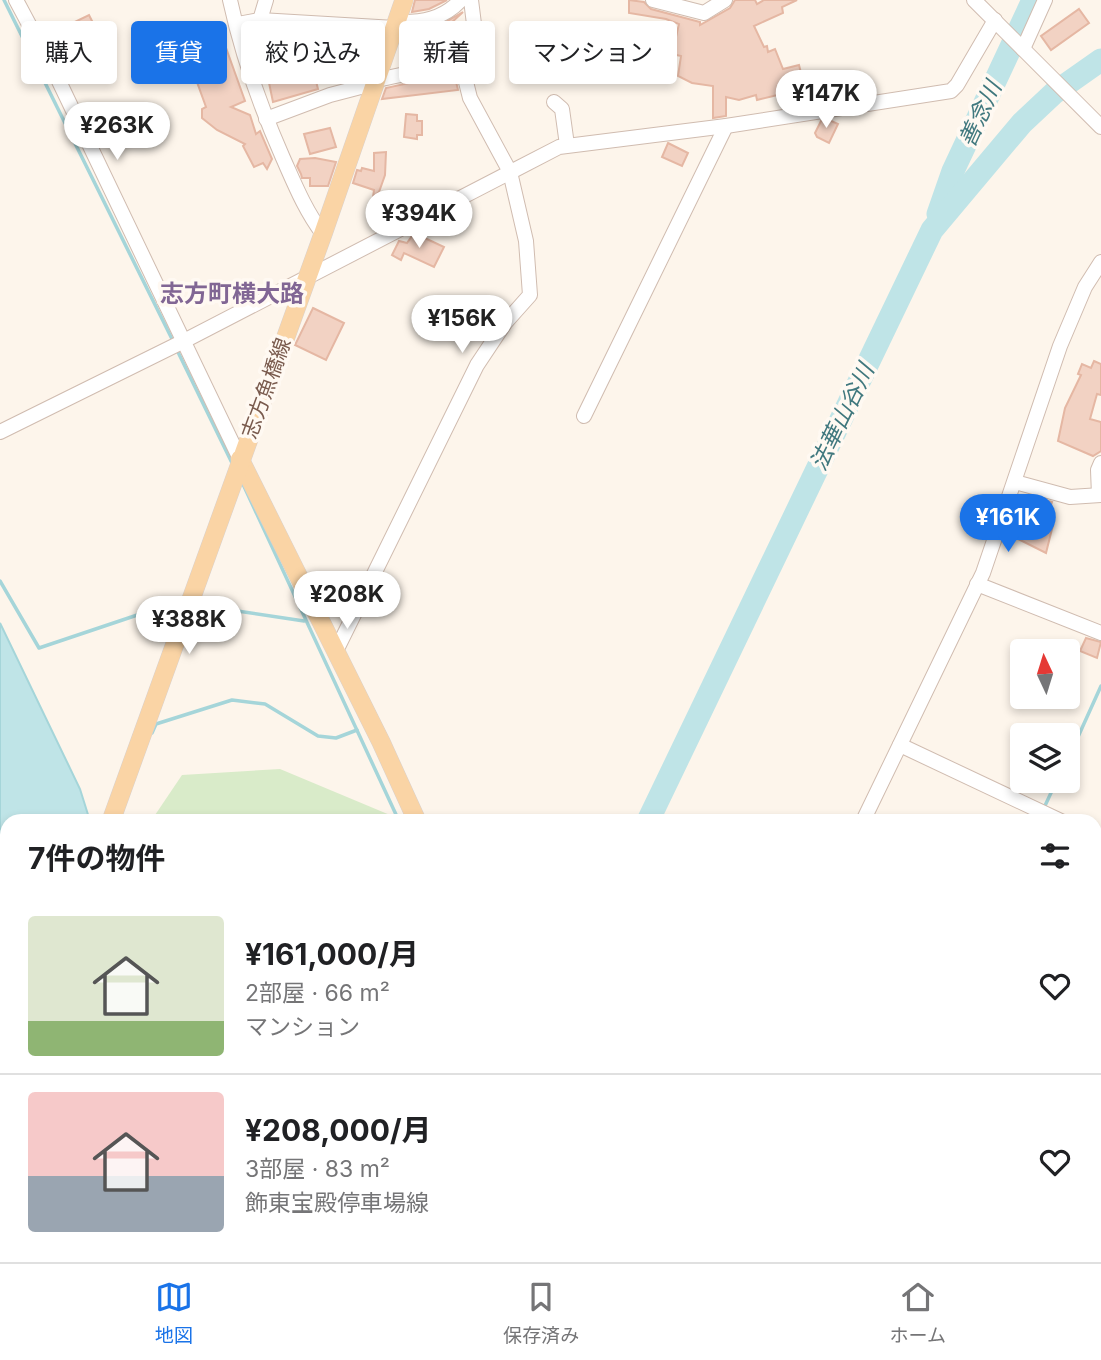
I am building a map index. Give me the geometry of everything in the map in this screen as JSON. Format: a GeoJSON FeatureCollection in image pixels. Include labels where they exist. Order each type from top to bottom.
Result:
{"type":"FeatureCollection","features":[{"type":"Feature","properties":{"kind":"main road","name":"志方魚橋線"},"geometry":{"type":"LineString","coordinates":[[385,56],[404,0]]}},
{"type":"Feature","properties":{"kind":"main road","name":"志方魚橋線"},"geometry":{"type":"LineString","coordinates":[[113,814],[375,84]]}},
{"type":"Feature","properties":{"kind":"main road"},"geometry":{"type":"LineString","coordinates":[[237,468],[336,650],[414,814]]}},
{"type":"Feature","properties":{"kind":"street"},"geometry":{"type":"LineString","coordinates":[[16,0],[56,75],[176,344],[237,468]]}},
{"type":"Feature","properties":{"kind":"street"},"geometry":{"type":"LineString","coordinates":[[230,0],[238,24],[240,45],[265,119],[307,212],[323,234]]}},
{"type":"Feature","properties":{"kind":"street"},"geometry":{"type":"LineString","coordinates":[[260,20],[266,0]]}},
{"type":"Feature","properties":{"kind":"street"},"geometry":{"type":"LineString","coordinates":[[238,24],[260,20],[396,25],[433,19],[446,13],[461,0]]}},
{"type":"Feature","properties":{"kind":"street"},"geometry":{"type":"LineString","coordinates":[[471,0],[474,21]]}},
{"type":"Feature","properties":{"kind":"street"},"geometry":{"type":"LineString","coordinates":[[653,0],[704,12],[708,4],[725,0]]}},
{"type":"Feature","properties":{"kind":"street"},"geometry":{"type":"LineString","coordinates":[[974,0],[1101,127]]}},
{"type":"Feature","properties":{"kind":"street"},"geometry":{"type":"LineString","coordinates":[[1022,47],[1045,0]]}},
{"type":"Feature","properties":{"kind":"street"},"geometry":{"type":"LineString","coordinates":[[0,432],[567,145],[726,126],[951,91],[999,24]]}},
{"type":"Feature","properties":{"kind":"street"},"geometry":{"type":"LineString","coordinates":[[265,119],[367,84]]}},
{"type":"Feature","properties":{"kind":"street"},"geometry":{"type":"LineString","coordinates":[[336,650],[477,365],[505,323],[530,295],[526,241],[510,172],[470,98],[466,84]]}},
{"type":"Feature","properties":{"kind":"street"},"geometry":{"type":"LineString","coordinates":[[554,102],[562,109],[567,145]]}},
{"type":"Feature","properties":{"kind":"street"},"geometry":{"type":"LineString","coordinates":[[584,416],[726,126]]}},
{"type":"Feature","properties":{"kind":"street"},"geometry":{"type":"LineString","coordinates":[[866,814],[977,584],[1015,482],[1060,346],[1086,287],[1101,262]]}},
{"type":"Feature","properties":{"kind":"street"},"geometry":{"type":"LineString","coordinates":[[1015,482],[1056,495],[1100,495],[1101,463]]}},
{"type":"Feature","properties":{"kind":"street"},"geometry":{"type":"LineString","coordinates":[[977,584],[1101,633]]}},
{"type":"Feature","properties":{"kind":"street"},"geometry":{"type":"LineString","coordinates":[[900,745],[1046,814]]}},
{"type":"Feature","properties":{"kind":"green space"},"geometry":{"type":"Polygon","coordinates":[[[280,769],[388,814],[156,814],[182,775],[280,769]]]}},
{"type":"Feature","properties":{"kind":"water"},"geometry":{"type":"Polygon","coordinates":[[[0,623],[80,789],[88,814],[0,814],[0,623]]]}},
{"type":"Feature","properties":{"kind":"building"},"geometry":{"type":"Polygon","coordinates":[[[415,0],[447,0],[429,9],[412,12],[415,0]]]}},
{"type":"Feature","properties":{"kind":"building"},"geometry":{"type":"Polygon","coordinates":[[[629,0],[644,2],[651,9],[700,22],[700,25],[730,8],[735,0],[755,0],[757,4],[764,0],[797,0],[782,7],[783,13],[754,26],[768,52],[775,49],[783,69],[799,65],[808,101],[797,104],[794,91],[757,100],[756,95],[739,100],[726,97],[726,116],[713,118],[713,86],[692,83],[678,76],[681,56],[677,55],[677,21],[629,13],[629,0]]]}},
{"type":"Feature","properties":{"kind":"building"},"geometry":{"type":"Polygon","coordinates":[[[1079,9],[1089,23],[1051,50],[1041,36],[1079,9]]]}},
{"type":"Feature","properties":{"kind":"building"},"geometry":{"type":"Polygon","coordinates":[[[89,15],[92,21],[77,21],[89,15]]]}},
{"type":"Feature","properties":{"kind":"building"},"geometry":{"type":"Polygon","coordinates":[[[227,51],[245,101],[231,107],[250,115],[256,134],[260,131],[272,159],[267,169],[263,163],[254,167],[243,146],[245,144],[217,130],[202,118],[202,109],[206,107],[198,84],[227,84],[227,51]]]}},
{"type":"Feature","properties":{"kind":"building"},"geometry":{"type":"Polygon","coordinates":[[[269,84],[317,84],[318,89],[273,102],[269,84]]]}},
{"type":"Feature","properties":{"kind":"building"},"geometry":{"type":"Polygon","coordinates":[[[404,84],[457,84],[458,90],[382,99],[386,88],[404,84]]]}},
{"type":"Feature","properties":{"kind":"building"},"geometry":{"type":"Polygon","coordinates":[[[406,114],[417,115],[417,121],[422,121],[422,135],[417,135],[417,139],[404,137],[406,114]]]}},
{"type":"Feature","properties":{"kind":"building"},"geometry":{"type":"Polygon","coordinates":[[[829,120],[838,124],[829,143],[815,133],[821,121],[829,120]]]}},
{"type":"Feature","properties":{"kind":"building"},"geometry":{"type":"Polygon","coordinates":[[[330,128],[336,147],[310,154],[304,134],[330,128]]]}},
{"type":"Feature","properties":{"kind":"building"},"geometry":{"type":"Polygon","coordinates":[[[668,143],[688,153],[682,166],[662,157],[668,143]]]}},
{"type":"Feature","properties":{"kind":"building"},"geometry":{"type":"Polygon","coordinates":[[[386,152],[385,175],[379,192],[373,197],[374,190],[353,183],[357,170],[361,171],[362,168],[374,171],[374,153],[386,152]]]}},
{"type":"Feature","properties":{"kind":"building"},"geometry":{"type":"Polygon","coordinates":[[[315,158],[336,162],[328,186],[310,186],[310,178],[302,178],[297,166],[300,159],[315,158]]]}},
{"type":"Feature","properties":{"kind":"building"},"geometry":{"type":"Polygon","coordinates":[[[414,233],[444,247],[434,267],[404,253],[401,260],[392,255],[399,241],[407,243],[414,233]]]}},
{"type":"Feature","properties":{"kind":"building"},"geometry":{"type":"Polygon","coordinates":[[[313,308],[344,323],[326,360],[295,345],[313,308]]]}},
{"type":"Feature","properties":{"kind":"building"},"geometry":{"type":"Polygon","coordinates":[[[1094,361],[1101,364],[1101,395],[1097,394],[1090,419],[1101,422],[1101,451],[1093,456],[1058,441],[1065,408],[1081,375],[1078,374],[1082,364],[1091,368],[1094,361]]]}},
{"type":"Feature","properties":{"kind":"building"},"geometry":{"type":"Polygon","coordinates":[[[1032,497],[1052,502],[1045,523],[1053,525],[1046,553],[1018,539],[1032,497]]]}},
{"type":"Feature","properties":{"kind":"building"},"geometry":{"type":"Polygon","coordinates":[[[1086,638],[1101,642],[1097,658],[1080,651],[1086,638]]]}},
{"type":"Feature","properties":{"kind":"waterway"},"geometry":{"type":"LineString","coordinates":[[4,0],[174,343]]}},
{"type":"Feature","properties":{"kind":"waterway","name":"善念川"},"geometry":{"type":"LineString","coordinates":[[938,214],[953,171],[1033,0]]}},
{"type":"Feature","properties":{"kind":"waterway","name":"法華山谷川"},"geometry":{"type":"LineString","coordinates":[[651,814],[932,230],[1022,123],[1054,93],[1101,60]]}},
{"type":"Feature","properties":{"kind":"waterway"},"geometry":{"type":"LineString","coordinates":[[177,350],[232,463]]}},
{"type":"Feature","properties":{"kind":"waterway"},"geometry":{"type":"LineString","coordinates":[[242,482],[396,814]]}},
{"type":"Feature","properties":{"kind":"waterway"},"geometry":{"type":"LineString","coordinates":[[0,581],[39,648],[179,601]]}},
{"type":"Feature","properties":{"kind":"waterway"},"geometry":{"type":"LineString","coordinates":[[197,605],[304,621]]}},
{"type":"Feature","properties":{"kind":"waterway"},"geometry":{"type":"LineString","coordinates":[[1080,732],[1101,686]]}},
{"type":"Feature","properties":{"kind":"waterway"},"geometry":{"type":"LineString","coordinates":[[152,733],[156,724],[232,700],[265,704],[318,736],[336,738],[357,730]]}},
{"type":"Feature","properties":{"kind":"waterway"},"geometry":{"type":"LineString","coordinates":[[1043,810],[1051,793]]}},
{"type":"Feature","properties":{"kind":"district","name":"志方町横大路"},"geometry":{"type":"Point","coordinates":[232,293]}}]}
